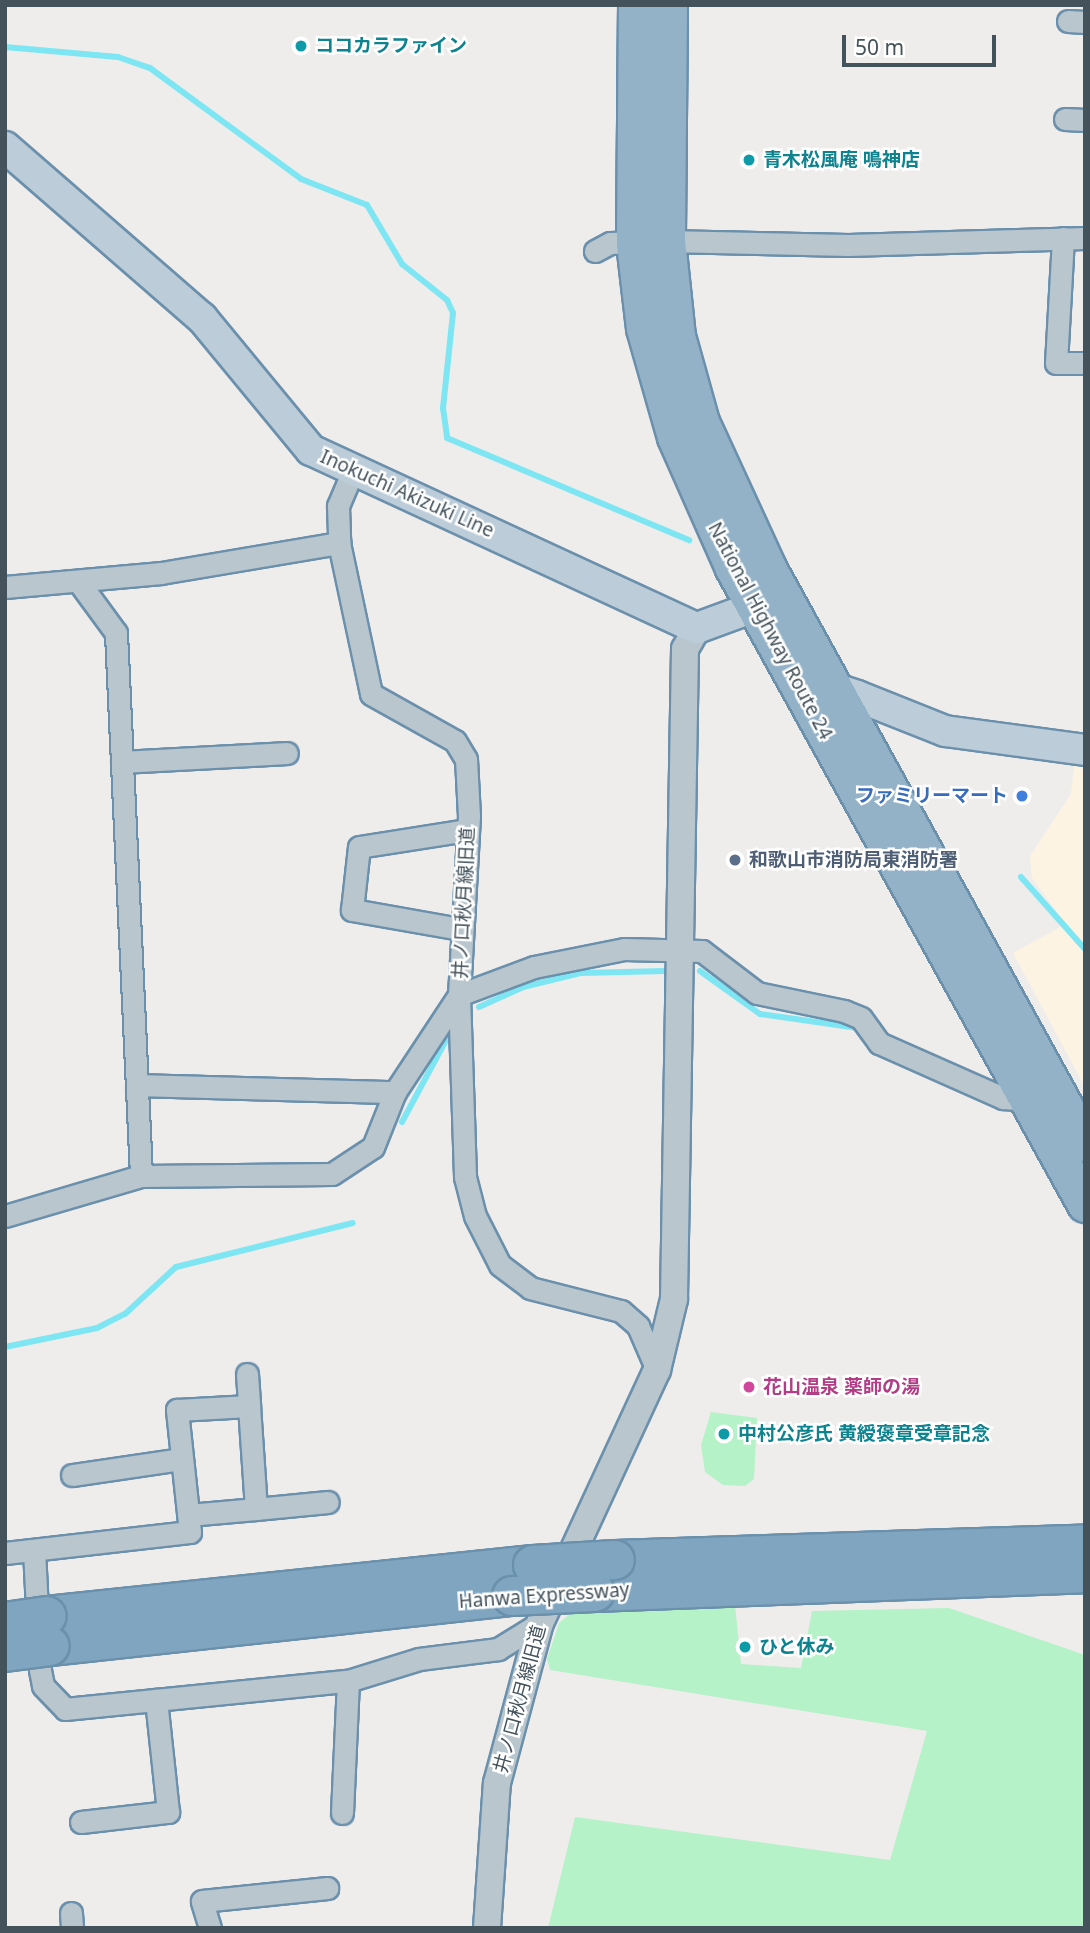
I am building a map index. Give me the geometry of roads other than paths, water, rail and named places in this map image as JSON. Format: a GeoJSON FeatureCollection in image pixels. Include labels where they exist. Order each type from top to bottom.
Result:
{"type":"FeatureCollection","features":[{"type":"Feature","properties":{"kind":"highway","name":"National Highway Route 24"},"geometry":{"type":"LineString","coordinates":[[636,5],[651,242]]}},
{"type":"Feature","properties":{"kind":"highway","name":"National Highway Route 24"},"geometry":{"type":"LineString","coordinates":[[669,5],[644,328],[675,438],[819,694],[1026,1099],[1085,1204]]}},
{"type":"Feature","properties":{"kind":"highway","name":"National Highway Route 24"},"geometry":{"type":"LineString","coordinates":[[819,694],[1074,1108],[1085,1143]]}},
{"type":"Feature","properties":{"kind":"highway","name":"Hanwa Expressway"},"geometry":{"type":"LineString","coordinates":[[5,1652],[48,1631],[533,1565],[1085,1544]]}},
{"type":"Feature","properties":{"kind":"highway","name":"Hanwa Expressway"},"geometry":{"type":"LineString","coordinates":[[5,1622],[48,1631],[595,1591],[1085,1573]]}},
{"type":"Feature","properties":{"kind":"main road","name":"Inokuchi Akizuki Line"},"geometry":{"type":"LineString","coordinates":[[5,147],[202,318],[311,450],[352,473],[697,628]]}},
{"type":"Feature","properties":{"kind":"main road"},"geometry":{"type":"LineString","coordinates":[[697,628],[769,602]]}},
{"type":"Feature","properties":{"kind":"main road"},"geometry":{"type":"LineString","coordinates":[[819,694],[945,731],[1085,750]]}},
{"type":"Feature","properties":{"kind":"street"},"geometry":{"type":"LineString","coordinates":[[1063,238],[1056,363],[1085,363]]}},
{"type":"Feature","properties":{"kind":"street"},"geometry":{"type":"LineString","coordinates":[[595,251],[651,242],[848,245],[1085,238]]}},
{"type":"Feature","properties":{"kind":"street","name":"井ノ口秋月線旧道"},"geometry":{"type":"LineString","coordinates":[[352,473],[338,506],[340,543],[371,694],[455,741],[466,759],[468,830],[460,929],[459,995],[465,1177],[488,1247],[530,1288],[621,1311],[638,1326],[657,1370]]}},
{"type":"Feature","properties":{"kind":"street"},"geometry":{"type":"LineString","coordinates":[[5,587],[78,581],[340,543]]}},
{"type":"Feature","properties":{"kind":"street"},"geometry":{"type":"LineString","coordinates":[[78,581],[116,634],[141,1176]]}},
{"type":"Feature","properties":{"kind":"street","name":"井ノ口秋月線旧道"},"geometry":{"type":"LineString","coordinates":[[487,1928],[496,1783],[540,1623],[657,1370],[674,1299],[685,649],[697,628]]}},
{"type":"Feature","properties":{"kind":"street"},"geometry":{"type":"LineString","coordinates":[[122,762],[288,753]]}},
{"type":"Feature","properties":{"kind":"street"},"geometry":{"type":"LineString","coordinates":[[460,929],[352,910],[359,847],[468,830]]}},
{"type":"Feature","properties":{"kind":"street"},"geometry":{"type":"LineString","coordinates":[[5,1216],[141,1176],[332,1174],[373,1147],[395,1092],[459,995],[577,956],[682,950],[715,958],[757,993],[844,1011],[861,1018],[879,1043],[1003,1098],[1026,1099],[1074,1108]]}},
{"type":"Feature","properties":{"kind":"street"},"geometry":{"type":"LineString","coordinates":[[137,1085],[395,1092]]}},
{"type":"Feature","properties":{"kind":"street"},"geometry":{"type":"LineString","coordinates":[[247,1374],[256,1509]]}},
{"type":"Feature","properties":{"kind":"street"},"geometry":{"type":"LineString","coordinates":[[5,1553],[190,1532],[177,1410],[249,1406]]}},
{"type":"Feature","properties":{"kind":"street"},"geometry":{"type":"LineString","coordinates":[[72,1475],[182,1459]]}},
{"type":"Feature","properties":{"kind":"street"},"geometry":{"type":"LineString","coordinates":[[188,1515],[328,1502]]}},
{"type":"Feature","properties":{"kind":"street"},"geometry":{"type":"LineString","coordinates":[[34,1550],[32,1598],[43,1686],[65,1709],[348,1681],[419,1659],[498,1649],[540,1623]]}},
{"type":"Feature","properties":{"kind":"street"},"geometry":{"type":"LineString","coordinates":[[342,1814],[348,1681]]}},
{"type":"Feature","properties":{"kind":"street"},"geometry":{"type":"LineString","coordinates":[[81,1822],[168,1812],[156,1700]]}},
{"type":"Feature","properties":{"kind":"street"},"geometry":{"type":"LineString","coordinates":[[210,1928],[202,1901],[327,1888]]}},
{"type":"Feature","properties":{"kind":"waterway"},"geometry":{"type":"LineString","coordinates":[[5,47],[118,57],[150,68],[301,179],[367,205],[402,264],[447,300],[453,313],[443,408],[447,438],[689,540]]}},
{"type":"Feature","properties":{"kind":"waterway"},"geometry":{"type":"LineString","coordinates":[[1021,877],[1085,949]]}},
{"type":"Feature","properties":{"kind":"waterway"},"geometry":{"type":"LineString","coordinates":[[479,1007],[523,987],[581,973],[665,971]]}},
{"type":"Feature","properties":{"kind":"waterway"},"geometry":{"type":"LineString","coordinates":[[700,971],[760,1014],[858,1028]]}},
{"type":"Feature","properties":{"kind":"waterway"},"geometry":{"type":"LineString","coordinates":[[402,1122],[452,1029]]}},
{"type":"Feature","properties":{"kind":"waterway"},"geometry":{"type":"LineString","coordinates":[[5,1347],[97,1328],[125,1314],[176,1267],[353,1223]]}},
{"type":"Feature","properties":{"kind":"place","name":"ココカラファイン"},"geometry":{"type":"Point","coordinates":[301,46]}},
{"type":"Feature","properties":{"kind":"place","name":"青木松風庵 鳴神店"},"geometry":{"type":"Point","coordinates":[749,160]}},
{"type":"Feature","properties":{"kind":"place","name":"ファミリーマート"},"geometry":{"type":"Point","coordinates":[1022,796]}},
{"type":"Feature","properties":{"kind":"place","name":"和歌山市消防局東消防署"},"geometry":{"type":"Point","coordinates":[735,860]}},
{"type":"Feature","properties":{"kind":"place","name":"花山温泉 薬師の湯"},"geometry":{"type":"Point","coordinates":[749,1387]}},
{"type":"Feature","properties":{"kind":"place","name":"中村公彦氏 黄綬褒章受章記念"},"geometry":{"type":"Point","coordinates":[724,1434]}},
{"type":"Feature","properties":{"kind":"place","name":"ひと休み"},"geometry":{"type":"Point","coordinates":[745,1647]}}]}
